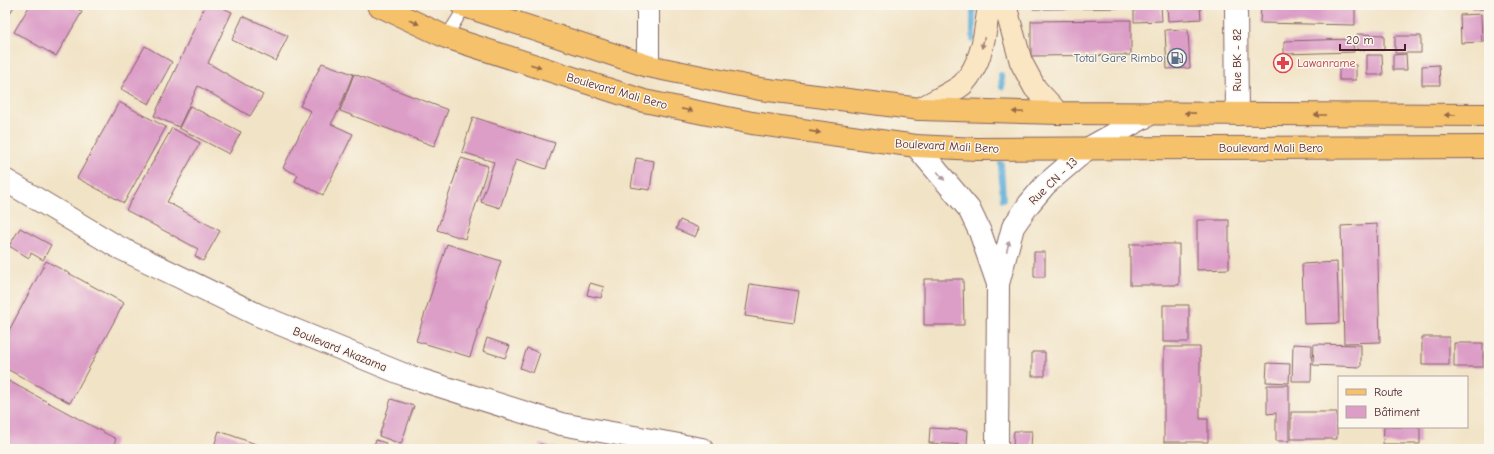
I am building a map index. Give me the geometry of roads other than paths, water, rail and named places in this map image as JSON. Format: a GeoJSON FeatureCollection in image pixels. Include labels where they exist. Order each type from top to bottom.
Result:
{"type":"FeatureCollection","features":[{"type":"Feature","properties":{"kind":"main road","name":"Boulevard Mali Bero"},"geometry":{"type":"LineString","coordinates":[[378,5],[446,37],[644,101],[752,123],[916,146],[976,149],[1489,147]]}},
{"type":"Feature","properties":{"kind":"main road"},"geometry":{"type":"LineString","coordinates":[[464,6],[648,66],[760,89],[920,109],[1058,113],[1489,115]]}},
{"type":"Feature","properties":{"kind":"street"},"geometry":{"type":"LineString","coordinates":[[648,5],[648,66]]}},
{"type":"Feature","properties":{"kind":"street"},"geometry":{"type":"LineString","coordinates":[[920,109],[963,84],[979,62],[985,35],[989,5]]}},
{"type":"Feature","properties":{"kind":"street"},"geometry":{"type":"LineString","coordinates":[[1005,5],[1022,62],[1035,88],[1058,113]]}},
{"type":"Feature","properties":{"kind":"street","name":"Rue BK - 82"},"geometry":{"type":"LineString","coordinates":[[1236,5],[1237,114]]}},
{"type":"Feature","properties":{"kind":"street","name":"Rue CN - 13"},"geometry":{"type":"LineString","coordinates":[[997,449],[998,284],[1013,227],[1028,204],[1046,185],[1087,149],[1152,113]]}},
{"type":"Feature","properties":{"kind":"street","name":"Rue CN - 13"},"geometry":{"type":"LineString","coordinates":[[916,146],[969,210],[980,232],[998,284]]}},
{"type":"Feature","properties":{"kind":"street","name":"Boulevard Akazama"},"geometry":{"type":"LineString","coordinates":[[5,180],[123,250],[258,315],[405,375],[561,424],[702,449]]}},
{"type":"Feature","properties":{"kind":"lane"},"geometry":{"type":"LineString","coordinates":[[446,37],[464,6]]}},
{"type":"Feature","properties":{"kind":"waterway"},"geometry":{"type":"LineString","coordinates":[[973,5],[973,39]]}},
{"type":"Feature","properties":{"kind":"waterway"},"geometry":{"type":"LineString","coordinates":[[1001,75],[1002,87]]}},
{"type":"Feature","properties":{"kind":"waterway"},"geometry":{"type":"LineString","coordinates":[[1001,164],[1003,199]]}},
{"type":"Feature","properties":{"kind":"place","name":"Total Gare Rimbo"},"geometry":{"type":"Point","coordinates":[1177,58]}},
{"type":"Feature","properties":{"kind":"place","name":"Lawanrame"},"geometry":{"type":"Point","coordinates":[1283,63]}}]}
